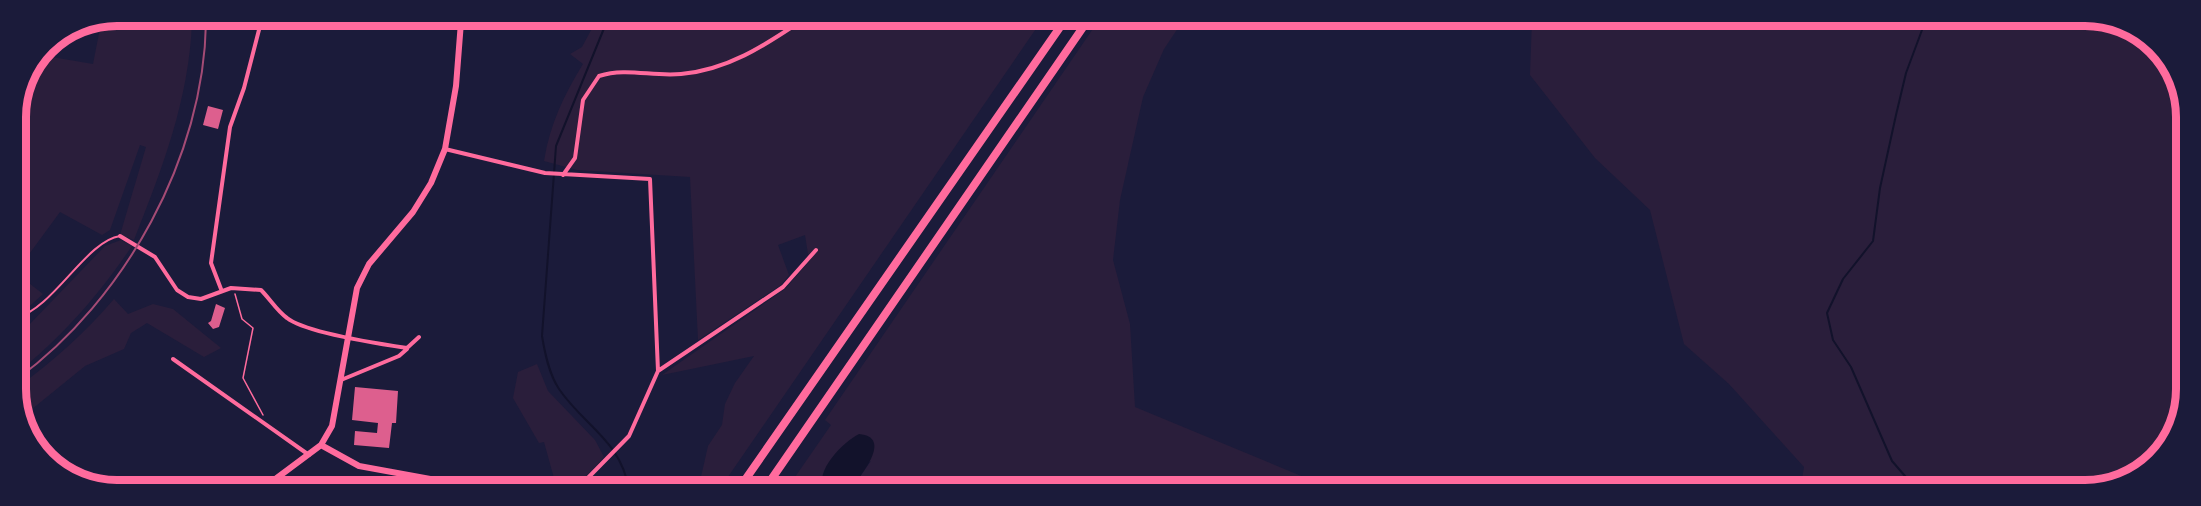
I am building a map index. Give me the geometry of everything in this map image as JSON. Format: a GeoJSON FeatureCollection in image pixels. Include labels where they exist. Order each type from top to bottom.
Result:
{"type":"FeatureCollection","features":[{"type":"Feature","properties":{"kind":"highway"},"geometry":{"type":"LineString","coordinates":[[745,480],[1062,25]]}},
{"type":"Feature","properties":{"kind":"highway"},"geometry":{"type":"LineString","coordinates":[[771,480],[1085,25]]}},
{"type":"Feature","properties":{"kind":"main road"},"geometry":{"type":"LineString","coordinates":[[274,480],[321,445],[332,426],[357,288],[369,264],[413,212],[431,183],[445,149],[456,86],[461,25]]}},
{"type":"Feature","properties":{"kind":"main road"},"geometry":{"type":"LineString","coordinates":[[321,445],[359,466],[436,480]]}},
{"type":"Feature","properties":{"kind":"street"},"geometry":{"type":"LineString","coordinates":[[221,290],[211,263],[230,127],[244,88],[260,25]]}},
{"type":"Feature","properties":{"kind":"street"},"geometry":{"type":"LineString","coordinates":[[559,175],[575,158],[583,100],[599,76],[622,70],[681,74],[731,63],[794,25]]}},
{"type":"Feature","properties":{"kind":"street"},"geometry":{"type":"LineString","coordinates":[[445,149],[545,173],[650,179],[658,372],[629,436],[585,480]]}},
{"type":"Feature","properties":{"kind":"street"},"geometry":{"type":"LineString","coordinates":[[120,236],[150,253],[177,290],[188,297],[201,299],[231,288],[261,290],[286,318],[297,324],[349,338],[407,348]]}},
{"type":"Feature","properties":{"kind":"street"},"geometry":{"type":"LineString","coordinates":[[658,372],[783,287],[816,250]]}},
{"type":"Feature","properties":{"kind":"street"},"geometry":{"type":"LineString","coordinates":[[340,380],[399,356],[419,338]]}},
{"type":"Feature","properties":{"kind":"street"},"geometry":{"type":"LineString","coordinates":[[173,359],[309,455]]}},
{"type":"Feature","properties":{"kind":"lane"},"geometry":{"type":"LineString","coordinates":[[26,311],[48,297],[93,251],[113,237],[120,236]]}},
{"type":"Feature","properties":{"kind":"path"},"geometry":{"type":"LineString","coordinates":[[231,288],[238,298],[242,319],[253,328],[243,378],[271,428]]}},
{"type":"Feature","properties":{"kind":"shaded area"},"geometry":{"type":"Polygon","coordinates":[[[192,25],[186,79],[180,107],[164,160],[134,240],[120,235],[146,147],[140,145],[110,230],[102,235],[60,212],[26,258],[26,111],[29,93],[35,76],[48,56],[93,64],[100,27],[192,25]]]}},
{"type":"Feature","properties":{"kind":"shaded area"},"geometry":{"type":"Polygon","coordinates":[[[594,25],[1039,25],[726,480],[700,480],[708,446],[722,425],[725,404],[735,383],[754,356],[662,375],[785,289],[812,258],[808,254],[805,235],[778,245],[789,275],[781,285],[698,340],[690,177],[577,170],[544,161],[559,110],[583,64],[570,54],[582,47],[594,25]]]}},
{"type":"Feature","properties":{"kind":"shaded area"},"geometry":{"type":"Polygon","coordinates":[[[1096,25],[1180,25],[1164,49],[1143,97],[1120,200],[1113,260],[1130,324],[1135,407],[1311,480],[857,480],[871,461],[837,480],[793,480],[831,425],[825,420],[1096,25]]]}},
{"type":"Feature","properties":{"kind":"shaded area"},"geometry":{"type":"Polygon","coordinates":[[[1532,25],[2084,25],[2102,27],[2125,35],[2140,44],[2157,61],[2171,87],[2176,116],[2176,389],[2171,419],[2163,435],[2145,458],[2135,465],[2119,474],[2090,480],[1802,480],[1804,467],[1729,384],[1684,344],[1650,210],[1595,158],[1530,75],[1532,25]]]}},
{"type":"Feature","properties":{"kind":"shaded area"},"geometry":{"type":"Polygon","coordinates":[[[121,240],[132,246],[79,314],[26,366],[26,328],[105,246],[121,240]]]}},
{"type":"Feature","properties":{"kind":"shaded area"},"geometry":{"type":"Polygon","coordinates":[[[26,281],[43,294],[26,309],[26,281]]]}},
{"type":"Feature","properties":{"kind":"shaded area"},"geometry":{"type":"Polygon","coordinates":[[[114,299],[128,314],[153,304],[173,309],[221,348],[204,357],[147,323],[131,333],[124,349],[85,366],[28,412],[26,381],[92,323],[114,299]]]}},
{"type":"Feature","properties":{"kind":"shaded area"},"geometry":{"type":"Polygon","coordinates":[[[537,364],[548,391],[595,440],[604,457],[582,480],[555,480],[544,442],[539,443],[513,398],[518,372],[537,364]]]}},
{"type":"Feature","properties":{"kind":"shaded area"},"geometry":{"type":"Polygon","coordinates":[[[859,434],[869,437],[874,442],[871,458],[857,480],[822,480],[826,466],[838,450],[859,434]]]}},
{"type":"Feature","properties":{"kind":"building"},"geometry":{"type":"Polygon","coordinates":[[[208,106],[223,110],[218,129],[203,125],[208,106]]]}},
{"type":"Feature","properties":{"kind":"building"},"geometry":{"type":"Polygon","coordinates":[[[216,304],[225,308],[219,327],[213,329],[208,323],[211,321],[216,304]]]}},
{"type":"Feature","properties":{"kind":"building"},"geometry":{"type":"Polygon","coordinates":[[[355,387],[398,391],[396,423],[392,423],[389,448],[354,445],[355,431],[377,433],[378,423],[352,420],[355,387]]]}},
{"type":"Feature","properties":{"kind":"waterway"},"geometry":{"type":"LineString","coordinates":[[605,25],[556,146],[542,336],[548,364],[559,389],[610,446],[618,458],[627,480]]}},
{"type":"Feature","properties":{"kind":"waterway"},"geometry":{"type":"LineString","coordinates":[[1908,480],[1892,461],[1851,367],[1833,340],[1827,313],[1843,279],[1873,241],[1880,188],[1896,115],[1906,73],[1922,30]]}},
{"type":"Feature","properties":{"kind":"railway"},"geometry":{"type":"LineString","coordinates":[[26,372],[56,347],[92,309],[124,267],[151,222],[174,173],[191,124],[202,73],[206,25]]}}]}
